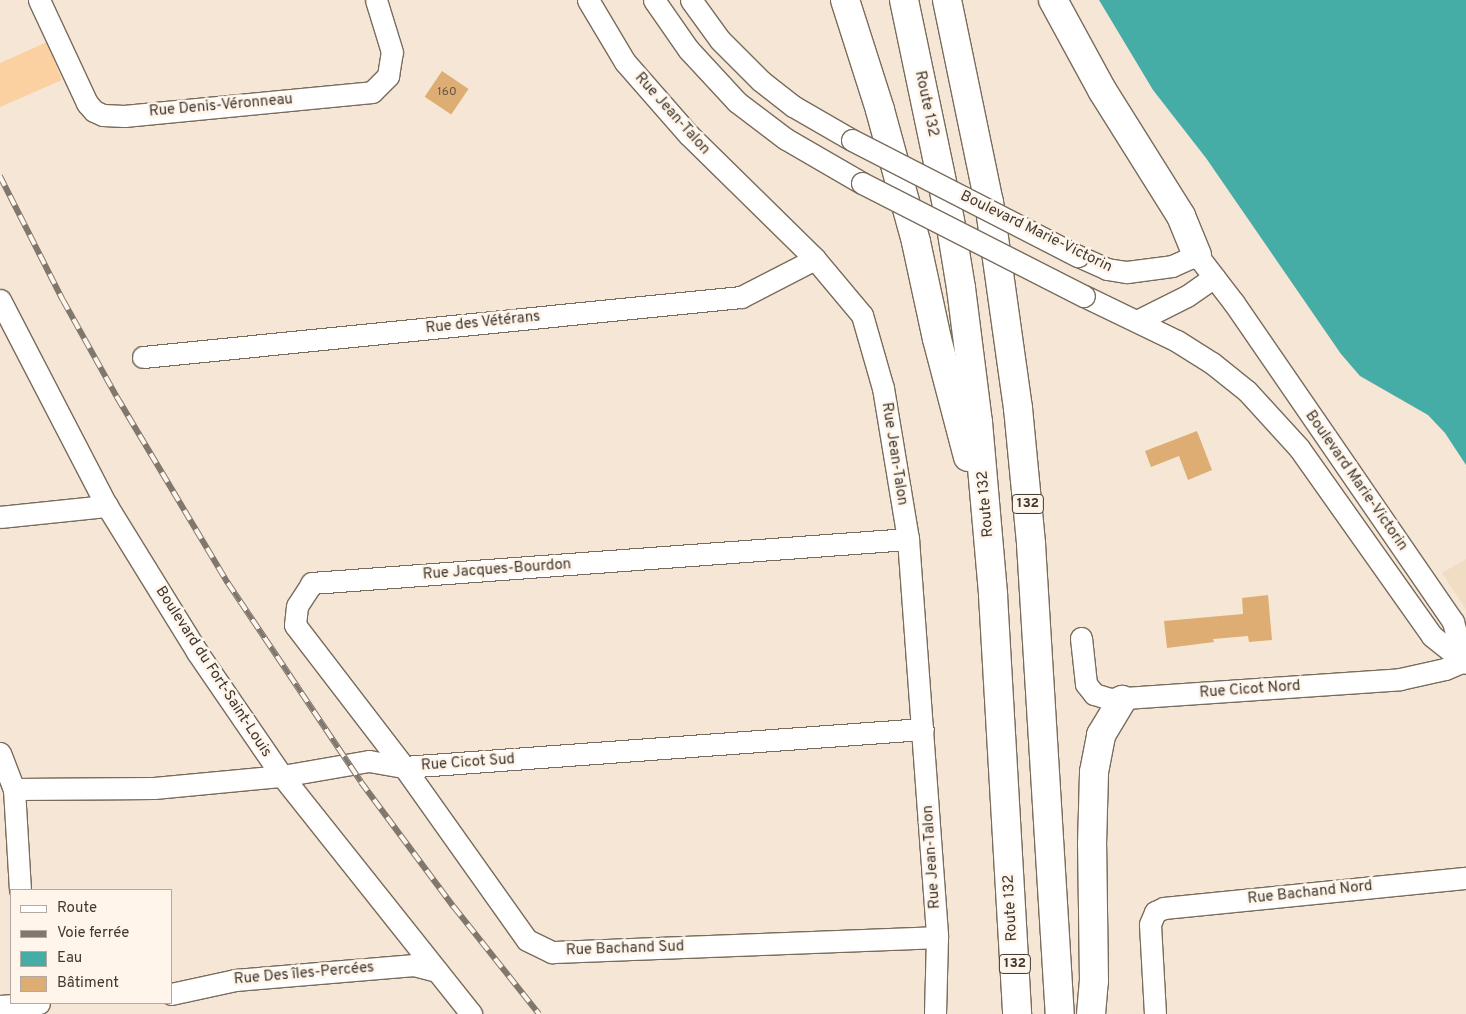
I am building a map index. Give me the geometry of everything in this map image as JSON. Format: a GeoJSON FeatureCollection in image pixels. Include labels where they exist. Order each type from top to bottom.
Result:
{"type":"FeatureCollection","features":[{"type":"Feature","properties":{"kind":"highway"},"geometry":{"type":"LineString","coordinates":[[845,0],[880,110],[916,242],[937,339],[989,536]]}},
{"type":"Feature","properties":{"kind":"highway","name":"Route 132"},"geometry":{"type":"LineString","coordinates":[[904,0],[940,170],[961,288],[978,422],[989,536],[1018,1014]]}},
{"type":"Feature","properties":{"kind":"highway","name":"132"},"geometry":{"type":"LineString","coordinates":[[946,0],[989,202],[1018,408],[1031,544],[1060,1014]]}},
{"type":"Feature","properties":{"kind":"highway"},"geometry":{"type":"LineString","coordinates":[[1053,0],[1102,90],[1181,216],[1197,255]]}},
{"type":"Feature","properties":{"kind":"highway"},"geometry":{"type":"LineString","coordinates":[[1091,1014],[1094,981],[1092,845],[1094,772],[1101,735],[1122,700]]}},
{"type":"Feature","properties":{"kind":"street","name":"Rue Denis-Véronneau"},"geometry":{"type":"LineString","coordinates":[[39,0],[87,104],[94,111],[103,115],[124,116],[372,92],[388,76],[392,52],[376,0]]}},
{"type":"Feature","properties":{"kind":"street","name":"Rue Jean-Talon"},"geometry":{"type":"LineString","coordinates":[[588,0],[625,62],[689,135],[815,259],[862,314],[883,388],[908,539],[937,937],[935,1014]]}},
{"type":"Feature","properties":{"kind":"street","name":"Boulevard Marie-Victorin"},"geometry":{"type":"LineString","coordinates":[[654,0],[688,49],[737,102],[786,139],[862,183],[1137,321],[1212,363],[1264,408],[1316,472],[1432,636],[1465,662]]}},
{"type":"Feature","properties":{"kind":"street","name":"Boulevard Marie-Victorin"},"geometry":{"type":"LineString","coordinates":[[691,0],[720,40],[761,81],[793,106],[852,140],[1078,256],[1118,272],[1137,272],[1172,266],[1197,255],[1453,622],[1465,662]]}},
{"type":"Feature","properties":{"kind":"street","name":"Rue des Vétérans"},"geometry":{"type":"LineString","coordinates":[[143,357],[741,297],[815,259]]}},
{"type":"Feature","properties":{"kind":"street"},"geometry":{"type":"LineString","coordinates":[[1137,321],[1187,296],[1214,277]]}},
{"type":"Feature","properties":{"kind":"street","name":"Boulevard du Fort-Saint-Louis"},"geometry":{"type":"LineString","coordinates":[[0,300],[107,506],[197,652],[282,776],[471,1014]]}},
{"type":"Feature","properties":{"kind":"street"},"geometry":{"type":"LineString","coordinates":[[0,517],[107,506]]}},
{"type":"Feature","properties":{"kind":"street","name":"Rue Jacques-Bourdon"},"geometry":{"type":"LineString","coordinates":[[404,767],[296,625],[297,606],[312,583],[908,539]]}},
{"type":"Feature","properties":{"kind":"street","name":"Rue Cicot Nord"},"geometry":{"type":"LineString","coordinates":[[1081,638],[1084,677],[1090,690],[1104,699],[1122,700],[1400,679],[1445,669],[1465,662]]}},
{"type":"Feature","properties":{"kind":"street","name":"Rue Cicot Sud"},"geometry":{"type":"LineString","coordinates":[[14,789],[154,788],[282,776],[370,761],[404,767],[923,729]]}},
{"type":"Feature","properties":{"kind":"street"},"geometry":{"type":"LineString","coordinates":[[0,753],[14,789],[20,889]]}},
{"type":"Feature","properties":{"kind":"street","name":"Rue Bachand Sud"},"geometry":{"type":"LineString","coordinates":[[404,767],[528,940],[552,952],[937,937]]}},
{"type":"Feature","properties":{"kind":"street","name":"Rue Bachand Nord"},"geometry":{"type":"LineString","coordinates":[[1155,1014],[1150,924],[1155,912],[1164,908],[1466,878]]}},
{"type":"Feature","properties":{"kind":"street","name":"Rue Des îles-Percées"},"geometry":{"type":"LineString","coordinates":[[172,994],[235,980],[414,965],[437,971]]}},
{"type":"Feature","properties":{"kind":"street"},"geometry":{"type":"LineString","coordinates":[[0,1006],[30,1006]]}},
{"type":"Feature","properties":{"kind":"shaded area"},"geometry":{"type":"Polygon","coordinates":[[[47,42],[62,80],[0,107],[0,63],[47,42]]]}},
{"type":"Feature","properties":{"kind":"shaded area"},"geometry":{"type":"Polygon","coordinates":[[[1466,559],[1466,609],[1442,573],[1466,559]]]}},
{"type":"Feature","properties":{"kind":"water"},"geometry":{"type":"Polygon","coordinates":[[[1099,0],[1466,0],[1466,465],[1445,433],[1428,415],[1360,376],[1341,354],[1206,158],[1153,90],[1099,0]]]}},
{"type":"Feature","properties":{"kind":"building"},"geometry":{"type":"Polygon","coordinates":[[[442,71],[469,89],[451,115],[425,97],[442,71]]]}},
{"type":"Feature","properties":{"kind":"building"},"geometry":{"type":"Polygon","coordinates":[[[1197,431],[1212,470],[1188,480],[1179,456],[1151,467],[1145,451],[1197,431]]]}},
{"type":"Feature","properties":{"kind":"building"},"geometry":{"type":"Polygon","coordinates":[[[1268,595],[1272,640],[1249,642],[1248,636],[1213,639],[1214,642],[1167,648],[1164,621],[1243,614],[1242,598],[1268,595]]]}},
{"type":"Feature","properties":{"kind":"railway"},"geometry":{"type":"LineString","coordinates":[[0,176],[63,300],[117,397],[228,583],[361,782],[454,907],[539,1014]]}}]}
